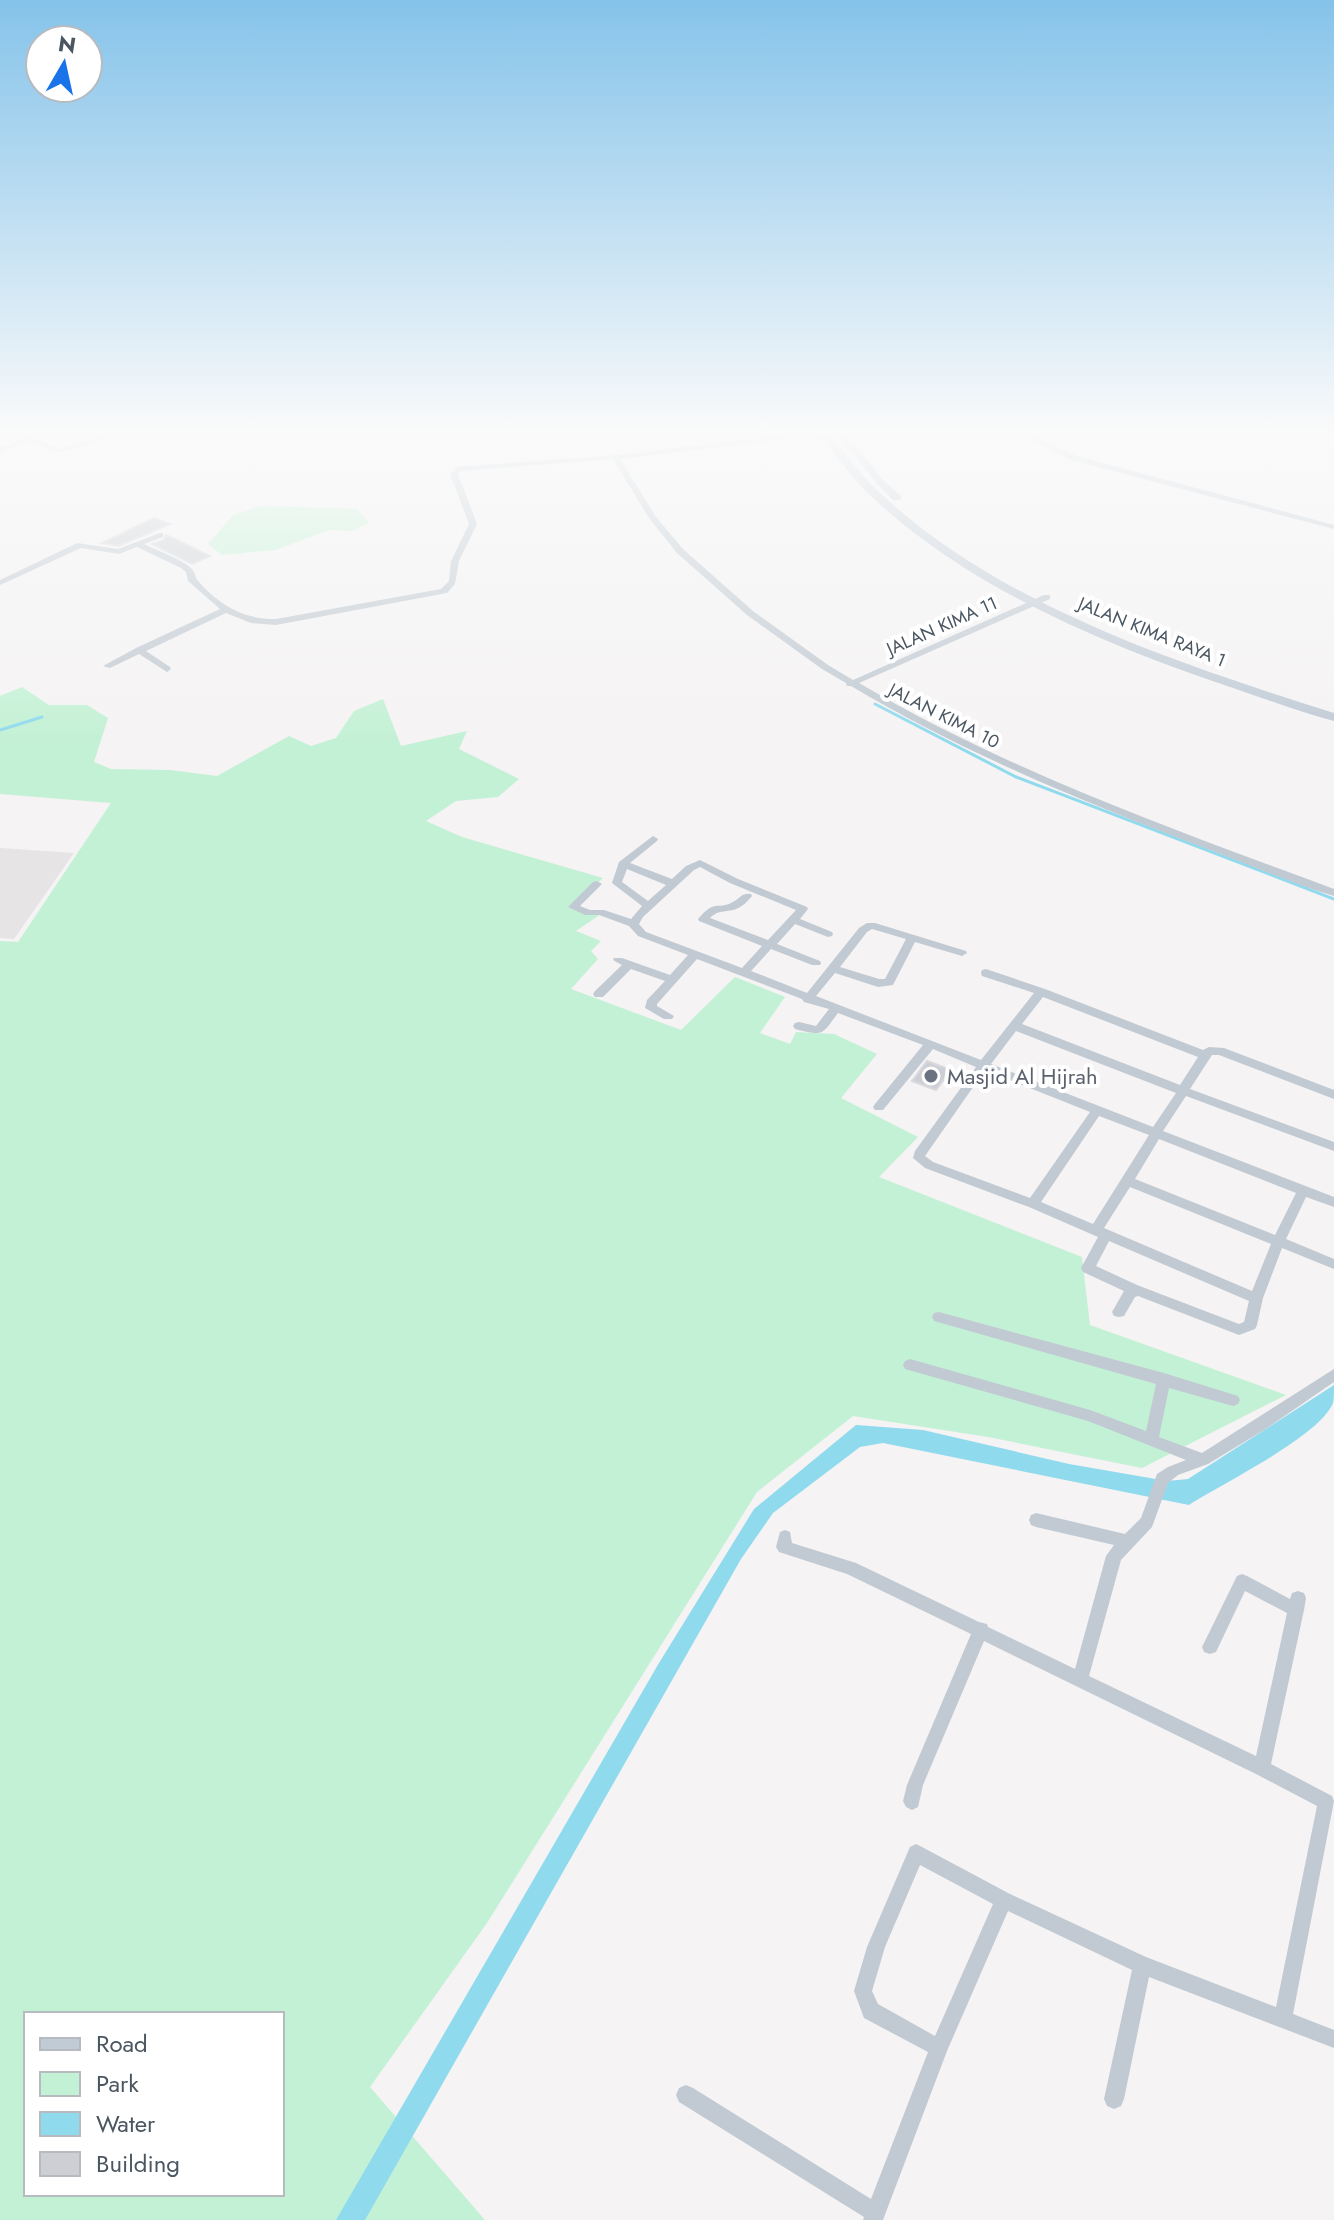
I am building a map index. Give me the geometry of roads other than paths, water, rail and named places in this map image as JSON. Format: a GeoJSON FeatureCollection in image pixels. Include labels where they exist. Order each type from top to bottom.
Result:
{"type":"FeatureCollection","features":[{"type":"Feature","properties":{"kind":"main road","name":"JALAN KIMA RAYA 1"},"geometry":{"type":"LineString","coordinates":[[928,537],[1042,600],[1193,669],[1334,717]]}},
{"type":"Feature","properties":{"kind":"main road"},"geometry":{"type":"LineString","coordinates":[[945,537],[1042,600],[1168,651],[1334,709]]}},
{"type":"Feature","properties":{"kind":"street"},"geometry":{"type":"LineString","coordinates":[[0,583],[84,544],[119,552],[157,537]]}},
{"type":"Feature","properties":{"kind":"street"},"geometry":{"type":"LineString","coordinates":[[139,545],[184,566],[190,571],[191,579],[225,610],[263,624],[444,591],[455,580],[455,561],[467,537]]}},
{"type":"Feature","properties":{"kind":"street","name":"JALAN KIMA 10"},"geometry":{"type":"LineString","coordinates":[[670,537],[678,549],[738,605],[850,684],[1014,769],[1334,893]]}},
{"type":"Feature","properties":{"kind":"street","name":"JALAN KIMA 11"},"geometry":{"type":"LineString","coordinates":[[850,684],[1042,600]]}},
{"type":"Feature","properties":{"kind":"street"},"geometry":{"type":"LineString","coordinates":[[107,666],[225,610]]}},
{"type":"Feature","properties":{"kind":"street"},"geometry":{"type":"LineString","coordinates":[[139,650],[167,669]]}},
{"type":"Feature","properties":{"kind":"street"},"geometry":{"type":"LineString","coordinates":[[649,906],[617,883],[623,864],[653,839]]}},
{"type":"Feature","properties":{"kind":"street"},"geometry":{"type":"LineString","coordinates":[[633,924],[690,868],[703,863],[734,881],[801,907],[803,912],[743,973]]}},
{"type":"Feature","properties":{"kind":"street"},"geometry":{"type":"LineString","coordinates":[[623,864],[674,884]]}},
{"type":"Feature","properties":{"kind":"street"},"geometry":{"type":"LineString","coordinates":[[597,884],[573,907],[589,913],[600,912],[633,924],[642,934],[1334,1202]]}},
{"type":"Feature","properties":{"kind":"street"},"geometry":{"type":"LineString","coordinates":[[747,896],[735,906],[714,908],[703,919],[816,963]]}},
{"type":"Feature","properties":{"kind":"street"},"geometry":{"type":"LineString","coordinates":[[794,920],[828,934]]}},
{"type":"Feature","properties":{"kind":"street"},"geometry":{"type":"LineString","coordinates":[[808,999],[866,927],[876,926],[962,953]]}},
{"type":"Feature","properties":{"kind":"street"},"geometry":{"type":"LineString","coordinates":[[832,968],[878,983],[889,982],[912,937]]}},
{"type":"Feature","properties":{"kind":"street"},"geometry":{"type":"LineString","coordinates":[[668,1016],[650,1006],[695,954]]}},
{"type":"Feature","properties":{"kind":"street"},"geometry":{"type":"LineString","coordinates":[[599,994],[624,962],[673,980]]}},
{"type":"Feature","properties":{"kind":"street"},"geometry":{"type":"LineString","coordinates":[[986,973],[1205,1055]]}},
{"type":"Feature","properties":{"kind":"street"},"geometry":{"type":"LineString","coordinates":[[1041,992],[983,1065],[925,1144],[919,1158],[1256,1298]]}},
{"type":"Feature","properties":{"kind":"street"},"geometry":{"type":"LineString","coordinates":[[799,1026],[819,1030],[835,1009]]}},
{"type":"Feature","properties":{"kind":"street"},"geometry":{"type":"LineString","coordinates":[[1015,1026],[1334,1147]]}},
{"type":"Feature","properties":{"kind":"street"},"geometry":{"type":"LineString","coordinates":[[879,1107],[931,1044]]}},
{"type":"Feature","properties":{"kind":"street"},"geometry":{"type":"LineString","coordinates":[[1303,1191],[1278,1242],[1256,1298],[1250,1325],[1239,1330],[1134,1290],[1088,1268],[1101,1232],[1127,1181],[1209,1051],[1220,1051],[1334,1095]]}},
{"type":"Feature","properties":{"kind":"street"},"geometry":{"type":"LineString","coordinates":[[1033,1204],[1097,1110]]}},
{"type":"Feature","properties":{"kind":"street"},"geometry":{"type":"LineString","coordinates":[[1127,1181],[1334,1264]]}},
{"type":"Feature","properties":{"kind":"street"},"geometry":{"type":"LineString","coordinates":[[1119,1312],[1134,1290]]}},
{"type":"Feature","properties":{"kind":"street"},"geometry":{"type":"LineString","coordinates":[[939,1317],[1233,1400]]}},
{"type":"Feature","properties":{"kind":"street"},"geometry":{"type":"LineString","coordinates":[[910,1365],[1090,1416],[1203,1460]]}},
{"type":"Feature","properties":{"kind":"street"},"geometry":{"type":"LineString","coordinates":[[1080,1679],[1114,1556],[1147,1522],[1162,1479],[1173,1471],[1203,1460],[1334,1375]]}},
{"type":"Feature","properties":{"kind":"street"},"geometry":{"type":"LineString","coordinates":[[1151,1440],[1164,1379]]}},
{"type":"Feature","properties":{"kind":"street"},"geometry":{"type":"LineString","coordinates":[[1036,1520],[1128,1542]]}},
{"type":"Feature","properties":{"kind":"street"},"geometry":{"type":"LineString","coordinates":[[785,1537],[784,1547],[851,1568],[981,1629],[1330,1804],[1283,2020]]}},
{"type":"Feature","properties":{"kind":"street"},"geometry":{"type":"LineString","coordinates":[[1210,1647],[1242,1581],[1297,1604],[1262,1768]]}},
{"type":"Feature","properties":{"kind":"street"},"geometry":{"type":"LineString","coordinates":[[912,1801],[915,1785],[981,1629]]}},
{"type":"Feature","properties":{"kind":"street"},"geometry":{"type":"LineString","coordinates":[[939,2048],[871,2011],[863,1991],[876,1947],[916,1853],[1004,1900],[1142,1965],[1334,2039]]}},
{"type":"Feature","properties":{"kind":"street"},"geometry":{"type":"LineString","coordinates":[[686,2095],[874,2217],[939,2048],[1004,1900]]}},
{"type":"Feature","properties":{"kind":"street"},"geometry":{"type":"LineString","coordinates":[[1114,2099],[1142,1965]]}},
{"type":"Feature","properties":{"kind":"water"},"geometry":{"type":"Polygon","coordinates":[[[1334,1385],[1333,1403],[1309,1430],[1268,1459],[1189,1505],[883,1443],[860,1447],[773,1513],[741,1559],[365,2220],[336,2220],[659,1663],[754,1509],[856,1425],[923,1430],[1069,1464],[1167,1481],[1188,1479],[1334,1385]]]}},
{"type":"Feature","properties":{"kind":"waterway"},"geometry":{"type":"LineString","coordinates":[[875,704],[1016,777],[1334,899]]}},
{"type":"Feature","properties":{"kind":"waterway"},"geometry":{"type":"LineString","coordinates":[[0,730],[42,717]]}},
{"type":"Feature","properties":{"kind":"place","name":"Masjid Al Hijrah"},"geometry":{"type":"Point","coordinates":[931,1076]}}]}
